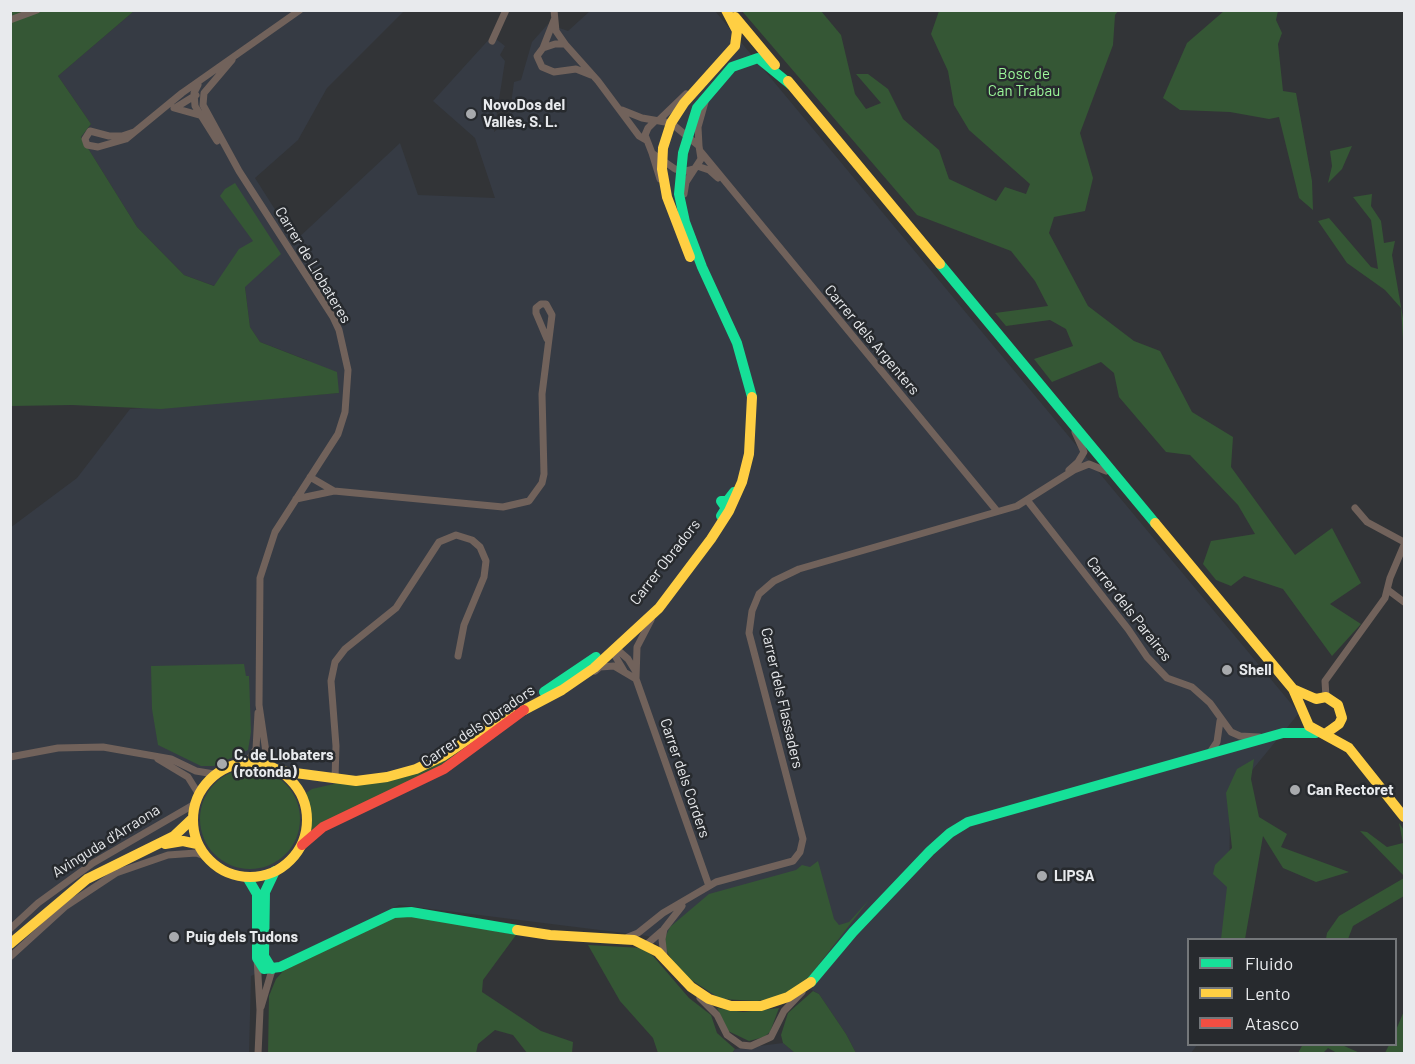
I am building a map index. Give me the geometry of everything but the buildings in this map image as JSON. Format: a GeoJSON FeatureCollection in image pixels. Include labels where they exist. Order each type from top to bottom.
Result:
{"type":"FeatureCollection","features":[{"type":"Feature","properties":{"kind":"main road"},"geometry":{"type":"LineString","coordinates":[[728,10],[1293,688],[1309,726],[1349,748]]}},
{"type":"Feature","properties":{"kind":"main road","name":"Carrer dels Obradors"},"geometry":{"type":"LineString","coordinates":[[701,272],[681,206],[681,170],[687,134],[697,108],[729,63],[738,36],[728,10]]}},
{"type":"Feature","properties":{"kind":"main road","name":"Carrer dels Obradors"},"geometry":{"type":"LineString","coordinates":[[302,845],[323,828],[352,812],[444,769],[517,710],[576,681],[615,651],[659,608],[680,582],[729,511],[741,482],[751,439],[749,385],[736,340],[676,225],[665,188],[662,162],[664,142],[671,123],[698,86],[752,48],[755,41]]}},
{"type":"Feature","properties":{"kind":"main road","name":"Carrer dels Obradors"},"geometry":{"type":"LineString","coordinates":[[729,63],[758,58],[791,85]]}},
{"type":"Feature","properties":{"kind":"main road","name":"Carrer Obradors"},"geometry":{"type":"LineString","coordinates":[[277,769],[356,781],[416,769],[442,756],[559,683],[609,647],[646,612],[692,555],[727,501],[745,448],[745,404],[740,369],[701,272]]}},
{"type":"Feature","properties":{"kind":"main road","name":"Carrer dels Obradors"},"geometry":{"type":"LineString","coordinates":[[722,325],[736,340],[737,352],[735,353]]}},
{"type":"Feature","properties":{"kind":"main road"},"geometry":{"type":"LineString","coordinates":[[740,369],[749,385]]}},
{"type":"Feature","properties":{"kind":"main road","name":"Carrer dels Obradors"},"geometry":{"type":"LineString","coordinates":[[680,582],[681,576],[727,501],[751,439],[749,413],[745,404],[749,385]]}},
{"type":"Feature","properties":{"kind":"main road"},"geometry":{"type":"LineString","coordinates":[[247,877],[257,894],[256,958],[264,969],[272,969],[374,921],[402,912],[423,913],[550,935],[622,938],[646,945],[664,958],[691,987],[719,1003],[752,1007],[782,1000],[811,982],[876,907],[930,851],[956,828],[980,818],[1278,735],[1321,733],[1339,724],[1342,718],[1338,705],[1293,688]]}},
{"type":"Feature","properties":{"kind":"main road"},"geometry":{"type":"LineString","coordinates":[[1278,735],[1297,723],[1304,713],[1321,698]]}},
{"type":"Feature","properties":{"kind":"main road"},"geometry":{"type":"LineString","coordinates":[[1339,724],[1349,748],[1404,817]]}},
{"type":"Feature","properties":{"kind":"main road"},"geometry":{"type":"LineString","coordinates":[[247,762],[277,769],[294,783],[306,807],[306,829],[302,845],[289,861],[275,871],[247,877],[226,872],[205,856],[197,844],[192,819],[193,805],[198,793],[214,774],[230,766],[247,762]]}},
{"type":"Feature","properties":{"kind":"main road"},"geometry":{"type":"LineString","coordinates":[[153,846],[181,831],[192,819]]}},
{"type":"Feature","properties":{"kind":"main road"},"geometry":{"type":"LineString","coordinates":[[153,846],[183,841],[197,844]]}},
{"type":"Feature","properties":{"kind":"main road","name":"Avinguda d'Arraona"},"geometry":{"type":"LineString","coordinates":[[10,944],[87,879],[126,857],[153,846]]}},
{"type":"Feature","properties":{"kind":"main road"},"geometry":{"type":"LineString","coordinates":[[272,969],[264,956],[265,892],[275,871]]}},
{"type":"Feature","properties":{"kind":"street"},"geometry":{"type":"LineString","coordinates":[[10,20],[37,10]]}},
{"type":"Feature","properties":{"kind":"street"},"geometry":{"type":"LineString","coordinates":[[195,98],[198,83],[300,10]]}},
{"type":"Feature","properties":{"kind":"street"},"geometry":{"type":"LineString","coordinates":[[492,41],[506,10]]}},
{"type":"Feature","properties":{"kind":"street"},"geometry":{"type":"LineString","coordinates":[[554,10],[556,31],[622,110],[639,136],[646,140],[665,188]]}},
{"type":"Feature","properties":{"kind":"street"},"geometry":{"type":"LineString","coordinates":[[554,20],[543,48],[537,56],[542,67],[554,72],[576,69],[596,78]]}},
{"type":"Feature","properties":{"kind":"street"},"geometry":{"type":"LineString","coordinates":[[543,48],[565,44]]}},
{"type":"Feature","properties":{"kind":"street"},"geometry":{"type":"LineString","coordinates":[[165,109],[175,108],[204,93],[232,60]]}},
{"type":"Feature","properties":{"kind":"street"},"geometry":{"type":"LineString","coordinates":[[134,132],[122,136],[109,136],[94,131],[87,133],[85,139],[87,145],[93,146],[118,143],[134,132],[165,109],[195,98],[203,85],[217,76]]}},
{"type":"Feature","properties":{"kind":"street","name":"Carrer dels Obradors"},"geometry":{"type":"LineString","coordinates":[[646,140],[646,131],[687,92],[698,86]]}},
{"type":"Feature","properties":{"kind":"street","name":"Carrer dels Obradors"},"geometry":{"type":"LineString","coordinates":[[696,168],[700,149],[699,122],[708,92]]}},
{"type":"Feature","properties":{"kind":"street","name":"Carrer de Llobateres"},"geometry":{"type":"LineString","coordinates":[[195,98],[199,116],[227,152]]}},
{"type":"Feature","properties":{"kind":"street","name":"Carrer de Llobateres"},"geometry":{"type":"LineString","coordinates":[[195,98],[333,317],[341,339],[349,378],[345,412],[338,434],[270,542],[260,578],[259,705],[256,749],[247,762]]}},
{"type":"Feature","properties":{"kind":"street"},"geometry":{"type":"LineString","coordinates":[[175,108],[199,116]]}},
{"type":"Feature","properties":{"kind":"street"},"geometry":{"type":"LineString","coordinates":[[622,110],[671,123]]}},
{"type":"Feature","properties":{"kind":"street","name":"Carrer dels Argenters"},"geometry":{"type":"LineString","coordinates":[[671,123],[687,134],[700,149],[727,186],[997,511]]}},
{"type":"Feature","properties":{"kind":"street"},"geometry":{"type":"LineString","coordinates":[[652,153],[662,162],[681,170],[696,168]]}},
{"type":"Feature","properties":{"kind":"street"},"geometry":{"type":"LineString","coordinates":[[681,206],[685,185],[696,168]]}},
{"type":"Feature","properties":{"kind":"street","name":"Carrer dels Argenters"},"geometry":{"type":"LineString","coordinates":[[696,168],[709,170],[727,186]]}},
{"type":"Feature","properties":{"kind":"street"},"geometry":{"type":"LineString","coordinates":[[296,499],[333,491],[503,507],[528,501],[542,483],[544,474],[542,394],[547,339]]}},
{"type":"Feature","properties":{"kind":"street","name":"Carrer dels Flassaders"},"geometry":{"type":"LineString","coordinates":[[1054,483],[1078,462],[1084,452],[1064,413]]}},
{"type":"Feature","properties":{"kind":"street","name":"Carrer dels Flassaders"},"geometry":{"type":"LineString","coordinates":[[622,938],[638,933],[663,913],[716,882],[793,861],[800,852],[803,839],[749,633],[752,611],[759,594],[774,581],[799,569],[1017,506],[1074,470],[1095,464],[1103,467],[1132,496]]}},
{"type":"Feature","properties":{"kind":"street"},"geometry":{"type":"LineString","coordinates":[[310,477],[333,491]]}},
{"type":"Feature","properties":{"kind":"street","name":"Carrer dels Paraires"},"geometry":{"type":"LineString","coordinates":[[1027,500],[1128,629],[1147,657],[1167,678],[1192,687],[1209,703],[1220,721],[1240,736],[1278,735]]}},
{"type":"Feature","properties":{"kind":"street"},"geometry":{"type":"LineString","coordinates":[[1321,698],[1326,681],[1385,598],[1404,543],[1367,522],[1355,508]]}},
{"type":"Feature","properties":{"kind":"street"},"geometry":{"type":"LineString","coordinates":[[335,779],[332,681],[335,662],[345,650],[396,608],[439,542],[456,535],[472,540],[480,547],[486,561],[484,577],[464,625],[458,656]]}},
{"type":"Feature","properties":{"kind":"street"},"geometry":{"type":"LineString","coordinates":[[1388,590],[1404,602]]}},
{"type":"Feature","properties":{"kind":"street","name":"Carrer dels Corders"},"geometry":{"type":"LineString","coordinates":[[636,675],[637,647],[659,608]]}},
{"type":"Feature","properties":{"kind":"street"},"geometry":{"type":"LineString","coordinates":[[624,671],[615,651],[618,643],[644,619],[646,612]]}},
{"type":"Feature","properties":{"kind":"street"},"geometry":{"type":"LineString","coordinates":[[559,683],[577,674],[609,651],[615,651]]}},
{"type":"Feature","properties":{"kind":"street","name":"Carrer dels Corders"},"geometry":{"type":"LineString","coordinates":[[615,651],[628,659],[636,675],[709,886]]}},
{"type":"Feature","properties":{"kind":"street"},"geometry":{"type":"LineString","coordinates":[[576,681],[600,667],[614,666],[636,675]]}},
{"type":"Feature","properties":{"kind":"street","name":"Carrer de Llobateres"},"geometry":{"type":"LineString","coordinates":[[259,705],[266,752],[277,769]]}},
{"type":"Feature","properties":{"kind":"street"},"geometry":{"type":"LineString","coordinates":[[1209,754],[1217,742],[1220,721]]}},
{"type":"Feature","properties":{"kind":"street"},"geometry":{"type":"LineString","coordinates":[[10,757],[58,748],[103,747],[171,759],[196,771],[214,774]]}},
{"type":"Feature","properties":{"kind":"street"},"geometry":{"type":"LineString","coordinates":[[148,754],[188,777],[198,793]]}},
{"type":"Feature","properties":{"kind":"street","name":"Avinguda d'Arraona"},"geometry":{"type":"LineString","coordinates":[[10,929],[38,903],[93,863],[193,805]]}},
{"type":"Feature","properties":{"kind":"street","name":"Avinguda d'Arraona"},"geometry":{"type":"LineString","coordinates":[[10,957],[66,906],[116,873],[168,855],[196,853],[205,856]]}},
{"type":"Feature","properties":{"kind":"street","name":"Carrer dels Flassaders"},"geometry":{"type":"LineString","coordinates":[[646,945],[664,929],[685,902]]}},
{"type":"Feature","properties":{"kind":"street"},"geometry":{"type":"LineString","coordinates":[[646,945],[649,926]]}},
{"type":"Feature","properties":{"kind":"street"},"geometry":{"type":"LineString","coordinates":[[664,929],[662,939],[664,958]]}},
{"type":"Feature","properties":{"kind":"street"},"geometry":{"type":"LineString","coordinates":[[256,958],[260,1010],[258,1053]]}},
{"type":"Feature","properties":{"kind":"street"},"geometry":{"type":"LineString","coordinates":[[260,1010],[272,969]]}},
{"type":"Feature","properties":{"kind":"street"},"geometry":{"type":"LineString","coordinates":[[691,987],[717,1015],[727,1035],[741,1045],[751,1046],[771,1037],[784,1011],[811,982]]}},
{"type":"Feature","properties":{"kind":"shaded area"},"geometry":{"type":"Polygon","coordinates":[[[134,11],[404,11],[327,88],[298,140],[255,178],[295,241],[400,143],[418,195],[495,198],[475,138],[433,101],[492,36],[505,46],[500,55],[505,61],[494,132],[509,119],[514,82],[521,80],[532,42],[548,24],[568,31],[590,11],[715,11],[1299,713],[1230,797],[1229,914],[1223,938],[1187,938],[1187,1046],[1196,1046],[1191,1053],[856,1053],[819,994],[810,989],[715,998],[648,936],[399,905],[251,976],[249,1053],[11,1053],[10,528],[77,478],[130,409],[339,393],[307,360],[260,342],[250,327],[245,287],[220,288],[184,275],[137,227],[81,137],[91,124],[58,76],[134,11]]]}},
{"type":"Feature","properties":{"kind":"shaded area"},"geometry":{"type":"Polygon","coordinates":[[[783,1043],[795,1053],[732,1054],[735,1049],[783,1043]]]}},
{"type":"Feature","properties":{"kind":"green space"},"geometry":{"type":"Polygon","coordinates":[[[10,11],[134,11],[58,76],[91,124],[81,137],[137,227],[184,275],[214,286],[239,249],[253,241],[220,196],[225,189],[235,183],[281,254],[245,287],[250,327],[260,342],[337,372],[339,393],[161,409],[72,405],[11,406],[10,11]]]}},
{"type":"Feature","properties":{"kind":"green space","name":"Bosc de Can Trabau"},"geometry":{"type":"Polygon","coordinates":[[[742,11],[821,11],[841,35],[855,94],[866,109],[881,103],[856,74],[868,74],[888,89],[903,119],[939,150],[949,179],[996,201],[1005,187],[1026,194],[1030,184],[969,130],[954,105],[948,71],[931,34],[939,11],[1118,11],[1115,15],[1113,45],[1080,133],[1093,178],[1085,211],[1054,217],[1049,233],[1088,306],[1134,341],[1160,351],[1192,412],[1233,437],[1231,467],[1295,555],[1332,528],[1361,583],[1330,604],[1361,624],[1332,656],[1283,589],[1244,576],[1231,586],[1216,580],[1203,564],[1211,541],[1255,534],[1238,505],[1190,455],[1166,452],[1119,397],[1114,373],[1101,362],[1052,382],[1034,359],[1073,346],[1066,329],[1050,320],[1006,326],[995,313],[1048,306],[1035,281],[1011,251],[917,215],[742,11]]]}},
{"type":"Feature","properties":{"kind":"green space"},"geometry":{"type":"Polygon","coordinates":[[[1224,11],[1278,11],[1276,20],[1282,33],[1278,44],[1283,91],[1296,93],[1312,181],[1313,210],[1299,198],[1279,117],[1269,119],[1230,112],[1180,110],[1163,98],[1187,43],[1224,11]]]}},
{"type":"Feature","properties":{"kind":"green space"},"geometry":{"type":"Polygon","coordinates":[[[1352,146],[1342,169],[1328,183],[1332,166],[1330,151],[1352,146]]]}},
{"type":"Feature","properties":{"kind":"green space"},"geometry":{"type":"Polygon","coordinates":[[[1372,194],[1371,206],[1381,221],[1384,243],[1395,241],[1392,255],[1404,324],[1403,340],[1401,308],[1385,290],[1347,263],[1318,221],[1329,218],[1371,267],[1378,269],[1371,220],[1353,197],[1372,194]]]}},
{"type":"Feature","properties":{"kind":"green space"},"geometry":{"type":"Polygon","coordinates":[[[244,664],[246,676],[249,676],[251,732],[248,750],[214,766],[201,766],[158,745],[152,709],[151,666],[244,664]]]}},
{"type":"Feature","properties":{"kind":"green space"},"geometry":{"type":"Polygon","coordinates":[[[463,749],[440,768],[309,833],[311,812],[306,793],[312,789],[338,783],[360,784],[463,749]]]}},
{"type":"Feature","properties":{"kind":"green space"},"geometry":{"type":"Polygon","coordinates":[[[1254,759],[1251,779],[1259,817],[1287,834],[1281,847],[1349,872],[1316,882],[1283,868],[1263,836],[1245,938],[1221,938],[1227,887],[1213,874],[1215,865],[1232,848],[1226,793],[1237,769],[1254,759]]]}},
{"type":"Feature","properties":{"kind":"green space"},"geometry":{"type":"Polygon","coordinates":[[[250,769],[278,777],[292,791],[300,819],[292,847],[278,861],[250,869],[222,861],[208,847],[200,819],[208,791],[222,777],[250,769]]]}},
{"type":"Feature","properties":{"kind":"green space"},"geometry":{"type":"Polygon","coordinates":[[[1399,823],[1404,830],[1404,876],[1360,831],[1367,832],[1387,847],[1403,843],[1399,823]]]}},
{"type":"Feature","properties":{"kind":"green space"},"geometry":{"type":"Polygon","coordinates":[[[818,861],[834,919],[839,925],[849,922],[869,900],[809,977],[796,988],[775,998],[757,1001],[721,999],[688,978],[674,963],[667,952],[665,938],[670,927],[709,894],[796,870],[802,865],[810,867],[818,861]]]}},
{"type":"Feature","properties":{"kind":"green space"},"geometry":{"type":"Polygon","coordinates":[[[1404,878],[1404,896],[1353,926],[1348,938],[1326,938],[1339,916],[1404,878]]]}},
{"type":"Feature","properties":{"kind":"green space"},"geometry":{"type":"Polygon","coordinates":[[[397,916],[421,916],[516,935],[483,980],[482,992],[541,1031],[573,1042],[572,1053],[527,1053],[513,1035],[495,1030],[478,1044],[476,1053],[268,1054],[269,996],[276,979],[286,968],[397,916]]]}},
{"type":"Feature","properties":{"kind":"green space"},"geometry":{"type":"Polygon","coordinates":[[[588,945],[642,948],[653,956],[689,998],[711,1015],[717,1033],[735,1049],[732,1053],[658,1053],[653,1038],[620,1001],[588,945]]]}},
{"type":"Feature","properties":{"kind":"green space"},"geometry":{"type":"Polygon","coordinates":[[[813,991],[819,994],[856,1053],[795,1053],[783,1043],[781,1035],[788,1013],[813,991]]]}},
{"type":"Feature","properties":{"kind":"green space"},"geometry":{"type":"Polygon","coordinates":[[[717,1008],[743,1012],[779,1008],[770,1032],[764,1037],[749,1041],[728,1031],[717,1008]]]}},
{"type":"Feature","properties":{"kind":"green space"},"geometry":{"type":"Polygon","coordinates":[[[1404,1011],[1404,1053],[1385,1053],[1388,1046],[1397,1046],[1397,1028],[1404,1011]]]}},
{"type":"Feature","properties":{"kind":"green space"},"geometry":{"type":"Polygon","coordinates":[[[1302,1046],[1344,1046],[1360,1053],[1337,1053],[1328,1048],[1323,1053],[1298,1053],[1302,1046]]]}},
{"type":"Feature","properties":{"kind":"traffic: fast"},"geometry":{"type":"LineString","coordinates":[[752,397],[737,343],[702,267],[685,222],[679,194],[683,153],[697,108],[732,67],[758,58],[791,85]]}},
{"type":"Feature","properties":{"kind":"traffic: fast"},"geometry":{"type":"LineString","coordinates":[[940,264],[1155,523]]}},
{"type":"Feature","properties":{"kind":"traffic: fast"},"geometry":{"type":"LineString","coordinates":[[721,516],[726,508],[721,501],[727,501],[734,492]]}},
{"type":"Feature","properties":{"kind":"traffic: fast"},"geometry":{"type":"LineString","coordinates":[[544,692],[596,657]]}},
{"type":"Feature","properties":{"kind":"traffic: fast"},"geometry":{"type":"LineString","coordinates":[[811,982],[853,932],[930,851],[950,833],[968,822],[1283,733],[1316,733]]}},
{"type":"Feature","properties":{"kind":"traffic: fast"},"geometry":{"type":"LineString","coordinates":[[272,969],[264,956],[265,892],[275,871]]}},
{"type":"Feature","properties":{"kind":"traffic: fast"},"geometry":{"type":"LineString","coordinates":[[247,877],[257,894],[257,958],[264,969],[280,967],[394,913],[411,912],[517,930]]}},
{"type":"Feature","properties":{"kind":"traffic: slow"},"geometry":{"type":"LineString","coordinates":[[690,257],[667,197],[662,169],[663,148],[671,123],[684,103],[735,46],[737,31],[726,10]]}},
{"type":"Feature","properties":{"kind":"traffic: slow"},"geometry":{"type":"LineString","coordinates":[[735,17],[775,65]]}},
{"type":"Feature","properties":{"kind":"traffic: slow"},"geometry":{"type":"LineString","coordinates":[[788,81],[940,264]]}},
{"type":"Feature","properties":{"kind":"traffic: slow"},"geometry":{"type":"LineString","coordinates":[[524,710],[562,690],[594,668],[659,608],[711,539],[729,511],[742,482],[749,454],[752,397]]}},
{"type":"Feature","properties":{"kind":"traffic: slow"},"geometry":{"type":"LineString","coordinates":[[1155,523],[1293,689],[1309,726],[1349,748],[1404,817]]}},
{"type":"Feature","properties":{"kind":"traffic: slow"},"geometry":{"type":"LineString","coordinates":[[1293,689],[1316,699],[1326,697],[1338,705],[1342,718],[1339,724],[1325,734]]}},
{"type":"Feature","properties":{"kind":"traffic: slow"},"geometry":{"type":"LineString","coordinates":[[280,771],[356,781],[387,777],[416,769],[443,756],[510,711]]}},
{"type":"Feature","properties":{"kind":"traffic: slow"},"geometry":{"type":"LineString","coordinates":[[250,763],[272,767],[291,779],[303,798],[307,820],[303,842],[291,861],[272,873],[250,877],[228,873],[209,861],[197,842],[193,820],[197,798],[209,779],[228,767],[250,763]]}},
{"type":"Feature","properties":{"kind":"traffic: slow"},"geometry":{"type":"LineString","coordinates":[[10,944],[87,879],[174,836],[192,819]]}},
{"type":"Feature","properties":{"kind":"traffic: slow"},"geometry":{"type":"LineString","coordinates":[[165,844],[183,841],[197,844]]}},
{"type":"Feature","properties":{"kind":"traffic: slow"},"geometry":{"type":"LineString","coordinates":[[517,930],[550,935],[634,940],[658,952],[691,987],[709,999],[731,1006],[761,1006],[788,997],[811,982]]}},
{"type":"Feature","properties":{"kind":"traffic: jam"},"geometry":{"type":"LineString","coordinates":[[302,845],[323,827],[444,769],[524,710]]}},
{"type":"Feature","properties":{"kind":"place","name":"NovoDos del Vallès, S. L."},"geometry":{"type":"Point","coordinates":[471,114]}},
{"type":"Feature","properties":{"kind":"place","name":"Shell"},"geometry":{"type":"Point","coordinates":[1227,670]}},
{"type":"Feature","properties":{"kind":"place","name":"C. de Llobaters (rotonda)"},"geometry":{"type":"Point","coordinates":[222,764]}},
{"type":"Feature","properties":{"kind":"place","name":"Can Rectoret"},"geometry":{"type":"Point","coordinates":[1295,790]}},
{"type":"Feature","properties":{"kind":"place","name":"LIPSA"},"geometry":{"type":"Point","coordinates":[1042,876]}},
{"type":"Feature","properties":{"kind":"place","name":"Puig dels Tudons"},"geometry":{"type":"Point","coordinates":[174,937]}}]}
